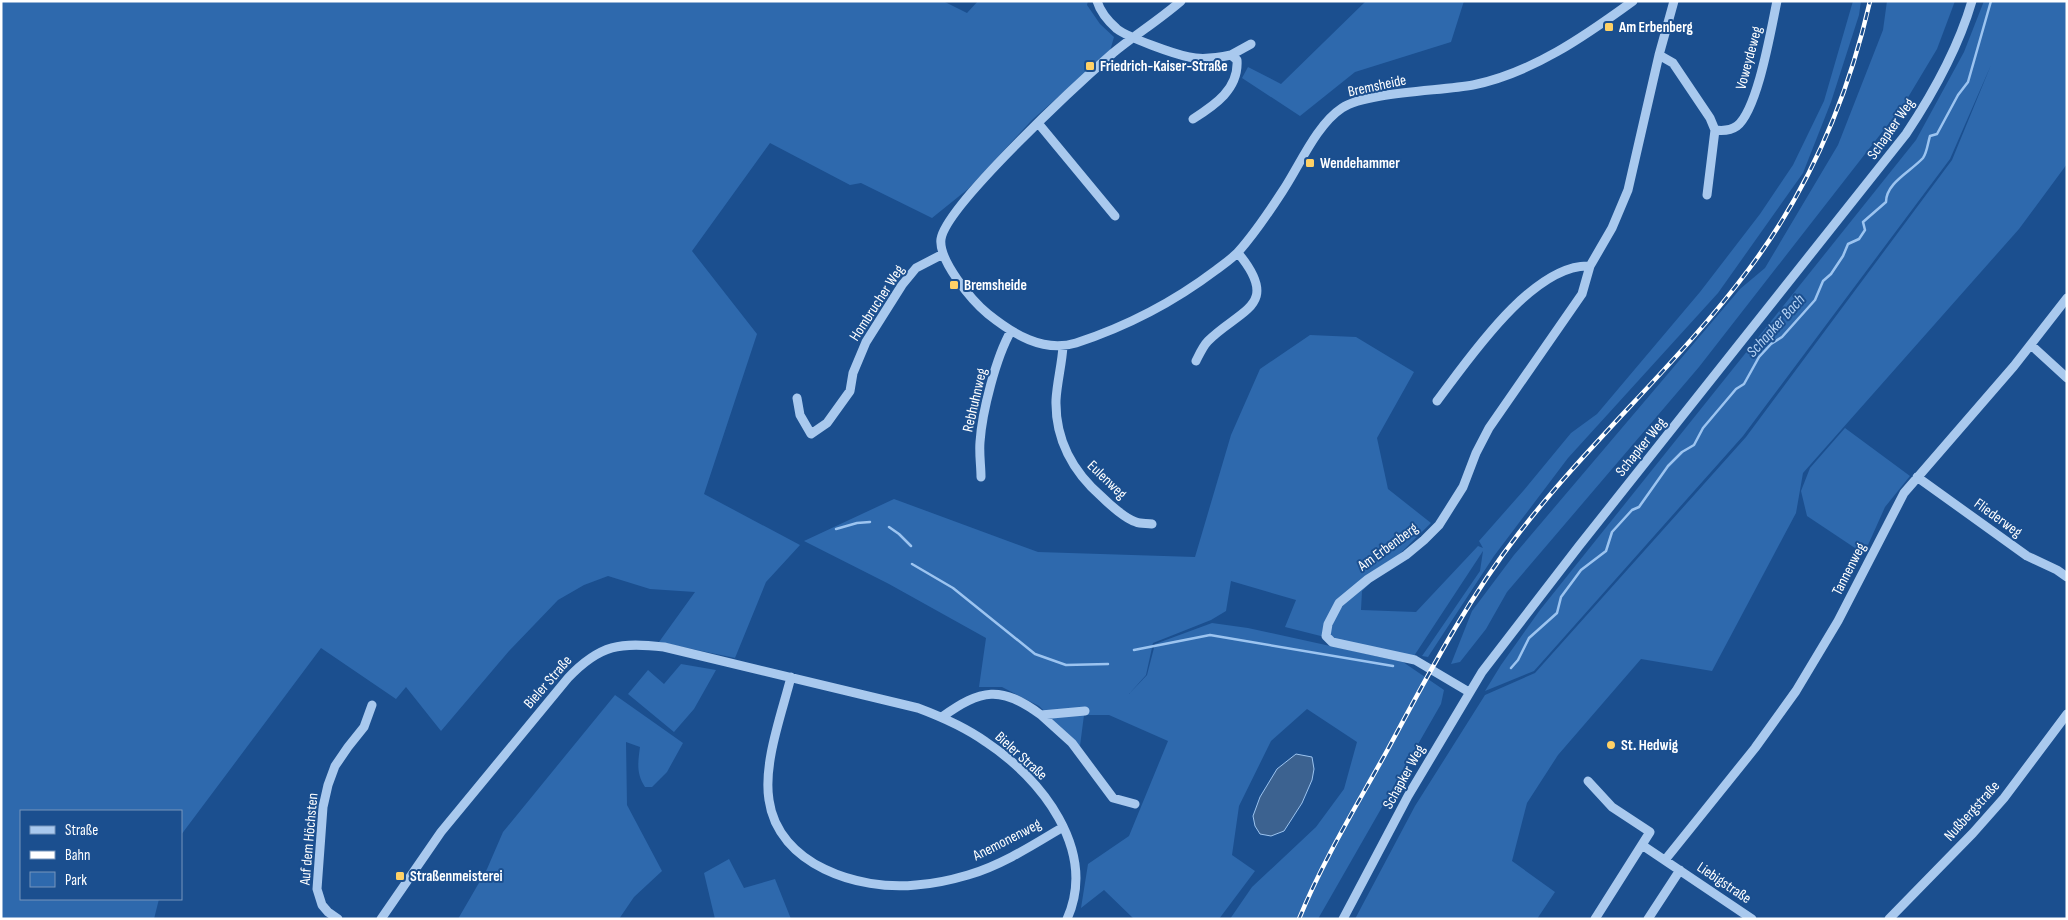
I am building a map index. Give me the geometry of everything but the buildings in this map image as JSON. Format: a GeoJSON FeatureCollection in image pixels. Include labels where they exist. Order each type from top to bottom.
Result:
{"type":"FeatureCollection","features":[{"type":"Feature","properties":{"kind":"street"},"geometry":{"type":"LineString","coordinates":[[1097,1],[1101,10],[1118,29],[1189,58],[1231,55],[1251,44]]}},
{"type":"Feature","properties":{"kind":"street"},"geometry":{"type":"LineString","coordinates":[[943,254],[941,240],[944,228],[980,182],[1038,123],[1116,51],[1181,1]]}},
{"type":"Feature","properties":{"kind":"street","name":"Bremsheide"},"geometry":{"type":"LineString","coordinates":[[943,254],[960,281],[983,310],[1011,331],[1031,341],[1063,346],[1134,320],[1204,279],[1238,253],[1279,197],[1322,127],[1342,108],[1378,98],[1473,85],[1515,73],[1580,38],[1633,1]]}},
{"type":"Feature","properties":{"kind":"street","name":"Am Erbenberg"},"geometry":{"type":"LineString","coordinates":[[1468,692],[1415,660],[1332,642],[1326,636],[1328,624],[1339,603],[1368,579],[1406,555],[1439,525],[1463,487],[1476,452],[1489,428],[1582,294],[1590,266],[1612,228],[1628,190],[1659,55],[1674,1]]}},
{"type":"Feature","properties":{"kind":"street","name":"Voweydeweg"},"geometry":{"type":"LineString","coordinates":[[1715,130],[1727,131],[1736,126],[1751,102],[1759,82],[1777,1]]}},
{"type":"Feature","properties":{"kind":"street","name":"Schapker Weg"},"geometry":{"type":"LineString","coordinates":[[1343,919],[1408,796],[1468,692],[1526,614],[1906,134],[1923,108],[1954,50],[1972,1]]}},
{"type":"Feature","properties":{"kind":"street"},"geometry":{"type":"LineString","coordinates":[[1193,119],[1214,106],[1234,83],[1238,70],[1237,60],[1231,55]]}},
{"type":"Feature","properties":{"kind":"street"},"geometry":{"type":"LineString","coordinates":[[1659,55],[1673,63],[1710,118],[1715,130],[1707,195]]}},
{"type":"Feature","properties":{"kind":"street"},"geometry":{"type":"LineString","coordinates":[[1038,123],[1115,216]]}},
{"type":"Feature","properties":{"kind":"street"},"geometry":{"type":"LineString","coordinates":[[1196,361],[1207,342],[1246,313],[1254,302],[1256,288],[1252,270],[1238,253]]}},
{"type":"Feature","properties":{"kind":"street","name":"Hombrucher Weg"},"geometry":{"type":"LineString","coordinates":[[796,398],[800,415],[811,434],[827,423],[850,391],[853,373],[866,342],[899,290],[916,268],[943,254]]}},
{"type":"Feature","properties":{"kind":"street"},"geometry":{"type":"LineString","coordinates":[[1437,401],[1493,328],[1522,300],[1558,273],[1576,266],[1590,266]]}},
{"type":"Feature","properties":{"kind":"street","name":"Tannenweg"},"geometry":{"type":"LineString","coordinates":[[1665,860],[1755,748],[1796,691],[1838,621],[1899,502],[1917,477],[2031,345],[2067,298]]}},
{"type":"Feature","properties":{"kind":"street","name":"Rebhuhnweg"},"geometry":{"type":"LineString","coordinates":[[981,477],[980,442],[990,392],[1001,354],[1011,331]]}},
{"type":"Feature","properties":{"kind":"street"},"geometry":{"type":"LineString","coordinates":[[2031,345],[2067,378]]}},
{"type":"Feature","properties":{"kind":"street","name":"Eulenweg"},"geometry":{"type":"LineString","coordinates":[[1063,346],[1056,399],[1056,417],[1061,441],[1069,457],[1078,473],[1112,506],[1136,522],[1152,524]]}},
{"type":"Feature","properties":{"kind":"street","name":"Fliederweg"},"geometry":{"type":"LineString","coordinates":[[1917,477],[2027,556],[2057,570],[2067,577]]}},
{"type":"Feature","properties":{"kind":"street","name":"Bieler Straße"},"geometry":{"type":"LineString","coordinates":[[381,919],[441,832],[568,678],[588,659],[613,647],[640,644],[664,647],[892,700],[942,717],[986,742],[1014,764],[1040,791],[1063,827],[1076,872],[1075,897],[1067,919]]}},
{"type":"Feature","properties":{"kind":"street","name":"Anemonenweg"},"geometry":{"type":"LineString","coordinates":[[791,677],[768,771],[769,801],[775,822],[785,838],[800,854],[826,871],[869,883],[892,885],[916,885],[942,881],[992,866],[1063,827]]}},
{"type":"Feature","properties":{"kind":"street"},"geometry":{"type":"LineString","coordinates":[[942,717],[960,704],[975,696],[986,693],[1006,697],[1031,708],[1072,742],[1113,798],[1135,804]]}},
{"type":"Feature","properties":{"kind":"street","name":"Auf dem Höchsten"},"geometry":{"type":"LineString","coordinates":[[338,919],[322,905],[318,889],[322,807],[335,766],[364,728],[372,706]]}},
{"type":"Feature","properties":{"kind":"street"},"geometry":{"type":"LineString","coordinates":[[1041,715],[1085,711]]}},
{"type":"Feature","properties":{"kind":"street","name":"Nußbergstraße"},"geometry":{"type":"LineString","coordinates":[[1889,919],[1973,833],[2004,798],[2067,714]]}},
{"type":"Feature","properties":{"kind":"street"},"geometry":{"type":"LineString","coordinates":[[1588,781],[1612,807],[1650,832],[1595,919]]}},
{"type":"Feature","properties":{"kind":"street","name":"Liebigstraße"},"geometry":{"type":"LineString","coordinates":[[1642,845],[1752,919]]}},
{"type":"Feature","properties":{"kind":"street","name":"Liebigstraße"},"geometry":{"type":"LineString","coordinates":[[1648,919],[1680,870]]}},
{"type":"Feature","properties":{"kind":"green space"},"geometry":{"type":"Polygon","coordinates":[[[1,1],[943,1],[967,13],[978,1],[1088,1],[1087,5],[1100,24],[1114,37],[1110,51],[1032,120],[968,189],[932,218],[861,183],[850,185],[770,143],[692,251],[757,334],[704,494],[800,545],[766,582],[735,658],[659,642],[695,592],[650,589],[608,576],[584,585],[558,600],[509,651],[441,731],[406,687],[396,699],[321,648],[182,834],[182,810],[20,810],[20,900],[159,900],[154,919],[1,919],[1,1]]]}},
{"type":"Feature","properties":{"kind":"green space"},"geometry":{"type":"Polygon","coordinates":[[[1366,1],[1464,1],[1451,42],[1355,72],[1300,116],[1242,78],[1248,67],[1281,84],[1366,1]]]}},
{"type":"Feature","properties":{"kind":"green space"},"geometry":{"type":"Polygon","coordinates":[[[1853,1],[1861,1],[1859,15],[1831,102],[1803,173],[1718,293],[1568,458],[1494,556],[1428,657],[1422,656],[1480,571],[1483,551],[1412,659],[1285,627],[1296,600],[1231,581],[1226,611],[1211,620],[1153,643],[1146,675],[1129,694],[1147,675],[1155,644],[1212,623],[1248,628],[1403,662],[1444,690],[1441,704],[1318,919],[1230,919],[1252,887],[1316,827],[1344,789],[1357,742],[1307,709],[1271,741],[1239,806],[1232,855],[1255,871],[1219,919],[1134,919],[1104,890],[1081,908],[1088,864],[1129,836],[1168,741],[1109,715],[1084,715],[1080,746],[1039,706],[1002,687],[979,687],[986,638],[889,584],[804,541],[894,499],[1038,552],[1195,557],[1231,435],[1260,369],[1310,335],[1356,337],[1414,372],[1377,438],[1388,489],[1431,523],[1362,591],[1361,610],[1416,612],[1478,546],[1483,548],[1479,541],[1571,433],[1597,414],[1700,292],[1760,214],[1793,165],[1824,101],[1853,1]]]}},
{"type":"Feature","properties":{"kind":"green space"},"geometry":{"type":"Polygon","coordinates":[[[1887,1],[1955,1],[1937,49],[1904,104],[1699,367],[1507,592],[1486,629],[1460,662],[1451,664],[1472,611],[1514,555],[1740,289],[1765,268],[1838,145],[1883,30],[1887,1]]]}},
{"type":"Feature","properties":{"kind":"green space"},"geometry":{"type":"Polygon","coordinates":[[[1984,1],[2067,1],[2067,164],[2019,229],[1803,473],[1796,513],[1712,671],[1641,659],[1558,755],[1527,803],[1512,861],[1555,892],[1537,919],[1355,919],[1415,806],[1485,695],[1535,673],[1746,437],[1952,160],[1991,65],[1950,159],[1743,436],[1534,671],[1485,691],[1540,610],[1916,140],[1964,52],[1984,1]]]}},
{"type":"Feature","properties":{"kind":"green space"},"geometry":{"type":"Polygon","coordinates":[[[1845,428],[1910,476],[1885,507],[1864,554],[1807,516],[1801,491],[1810,468],[1845,428]]]}},
{"type":"Feature","properties":{"kind":"green space"},"geometry":{"type":"Polygon","coordinates":[[[681,664],[716,670],[694,709],[674,732],[628,694],[648,670],[664,684],[681,664]]]}},
{"type":"Feature","properties":{"kind":"green space"},"geometry":{"type":"Polygon","coordinates":[[[615,695],[683,743],[667,772],[652,787],[645,787],[639,773],[640,747],[626,742],[627,805],[662,871],[634,897],[619,919],[458,919],[487,869],[503,832],[615,695]]]}},
{"type":"Feature","properties":{"kind":"green space"},"geometry":{"type":"Polygon","coordinates":[[[729,859],[744,888],[775,879],[791,919],[715,919],[704,873],[729,859]]]}},
{"type":"Feature","properties":{"kind":"shaded area"},"geometry":{"type":"Polygon","coordinates":[[[1296,754],[1312,757],[1314,769],[1312,780],[1302,803],[1284,831],[1271,836],[1260,834],[1255,826],[1253,816],[1260,797],[1277,769],[1296,754]]]}},
{"type":"Feature","properties":{"kind":"waterway","name":"Schapker Bach"},"geometry":{"type":"LineString","coordinates":[[1511,668],[1518,660],[1529,638],[1557,613],[1561,597],[1581,570],[1606,551],[1612,532],[1632,510],[1639,507],[1668,466],[1682,452],[1694,445],[1703,428],[1736,389],[1744,384],[1759,357],[1771,344],[1782,337],[1815,300],[1823,281],[1831,274],[1843,256],[1848,244],[1859,239],[1865,230],[1863,222],[1886,202],[1887,195],[1894,183],[1923,158],[1930,136],[1937,134],[1958,95],[1968,82],[1991,1]]}},
{"type":"Feature","properties":{"kind":"waterway"},"geometry":{"type":"LineString","coordinates":[[836,529],[857,523],[870,522]]}},
{"type":"Feature","properties":{"kind":"waterway"},"geometry":{"type":"LineString","coordinates":[[889,527],[911,546]]}},
{"type":"Feature","properties":{"kind":"waterway"},"geometry":{"type":"LineString","coordinates":[[912,564],[953,588],[1035,654],[1066,665],[1108,664]]}},
{"type":"Feature","properties":{"kind":"waterway"},"geometry":{"type":"LineString","coordinates":[[1134,650],[1210,635],[1393,666]]}},
{"type":"Feature","properties":{"kind":"railway"},"geometry":{"type":"LineString","coordinates":[[1299,919],[1330,854],[1433,666],[1465,611],[1500,558],[1546,499],[1722,304],[1771,238],[1808,175],[1824,141],[1850,73],[1870,1]]}},
{"type":"Feature","properties":{"kind":"place","name":"Am Erbenberg"},"geometry":{"type":"Point","coordinates":[1609,27]}},
{"type":"Feature","properties":{"kind":"place","name":"Friedrich-Kaiser-Straße"},"geometry":{"type":"Point","coordinates":[1090,66]}},
{"type":"Feature","properties":{"kind":"place","name":"Wendehammer"},"geometry":{"type":"Point","coordinates":[1310,163]}},
{"type":"Feature","properties":{"kind":"place","name":"Bremsheide"},"geometry":{"type":"Point","coordinates":[954,285]}},
{"type":"Feature","properties":{"kind":"place","name":"St. Hedwig"},"geometry":{"type":"Point","coordinates":[1611,745]}},
{"type":"Feature","properties":{"kind":"place","name":"Straßenmeisterei"},"geometry":{"type":"Point","coordinates":[400,876]}}]}
